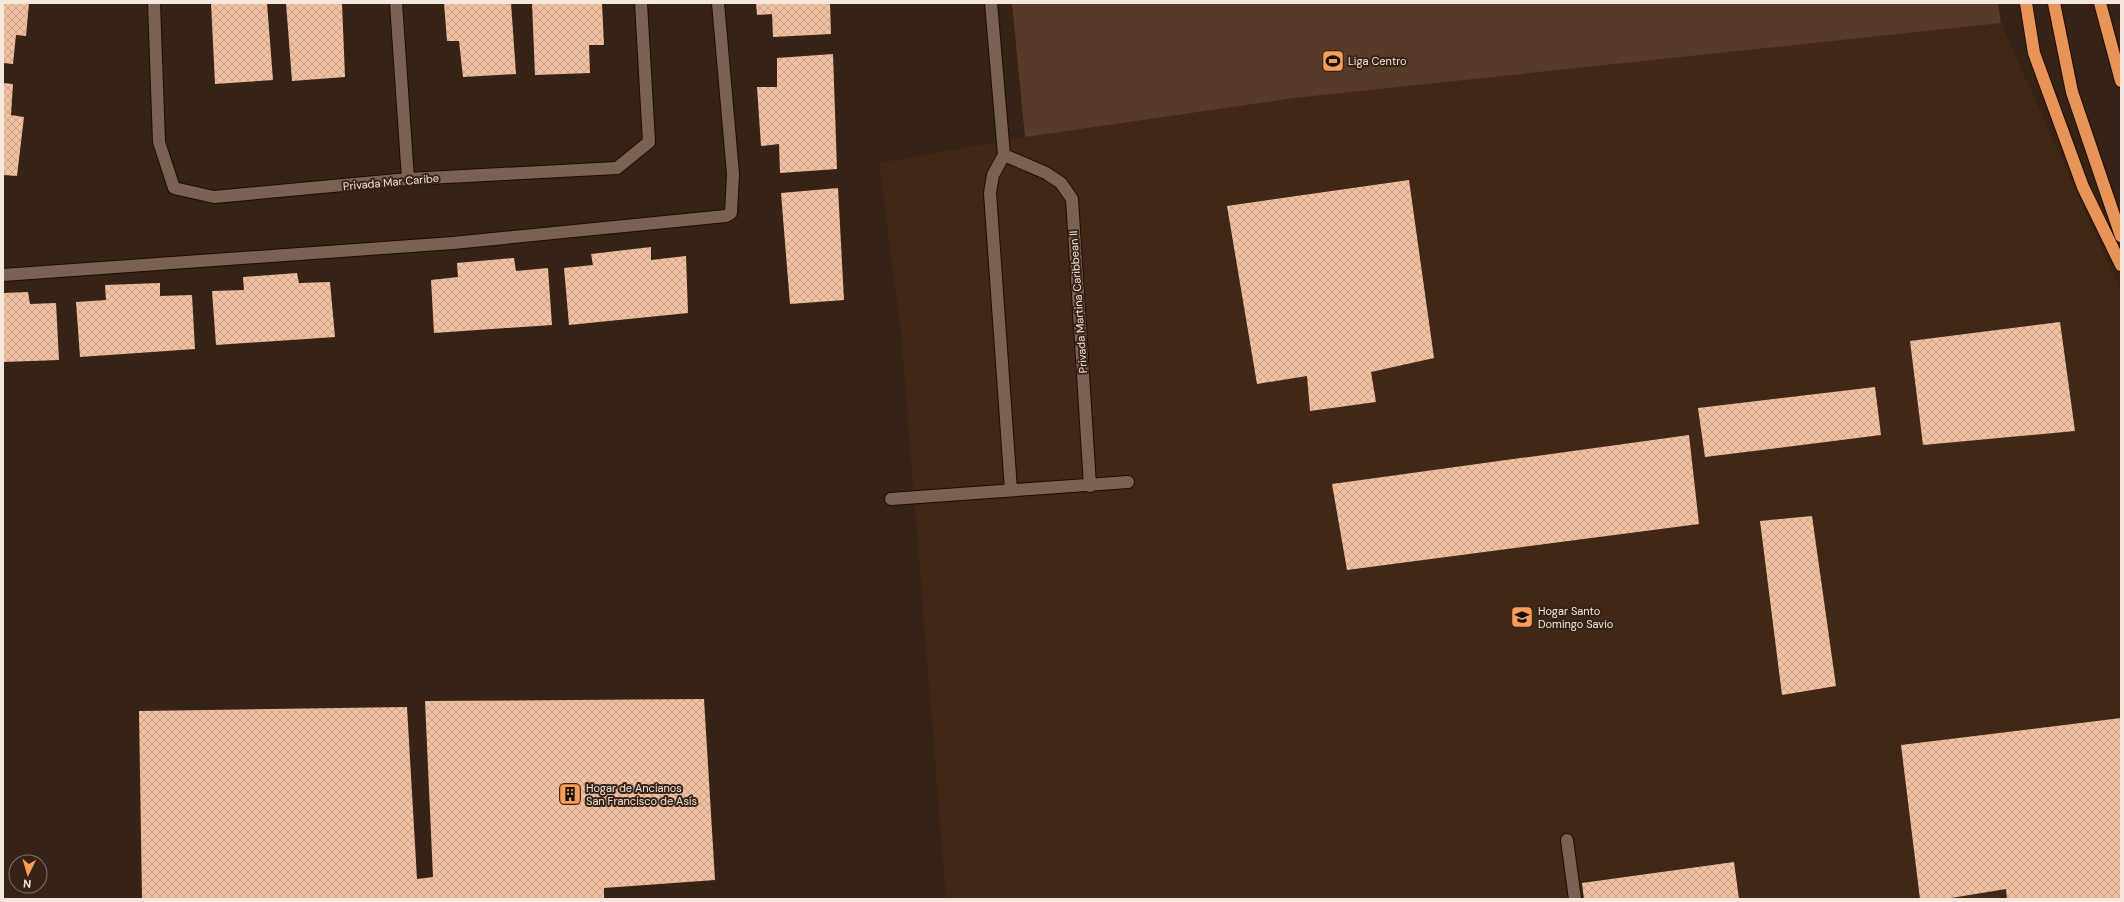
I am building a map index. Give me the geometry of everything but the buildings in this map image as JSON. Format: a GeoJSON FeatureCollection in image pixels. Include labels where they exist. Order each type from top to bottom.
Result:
{"type":"FeatureCollection","features":[{"type":"Feature","properties":{"kind":"highway"},"geometry":{"type":"LineString","coordinates":[[2026,3],[2034,53],[2083,187],[2121,265]]}},
{"type":"Feature","properties":{"kind":"highway"},"geometry":{"type":"LineString","coordinates":[[2054,3],[2072,92],[2121,236]]}},
{"type":"Feature","properties":{"kind":"highway"},"geometry":{"type":"LineString","coordinates":[[2100,3],[2121,81]]}},
{"type":"Feature","properties":{"kind":"street","name":"Privada Mar Caribe"},"geometry":{"type":"LineString","coordinates":[[154,3],[159,142],[174,188],[214,197],[408,179],[617,168],[649,142],[641,3]]}},
{"type":"Feature","properties":{"kind":"street"},"geometry":{"type":"LineString","coordinates":[[396,3],[408,179]]}},
{"type":"Feature","properties":{"kind":"street"},"geometry":{"type":"LineString","coordinates":[[3,275],[453,243],[726,216],[731,213],[733,204],[733,174],[718,3]]}},
{"type":"Feature","properties":{"kind":"street"},"geometry":{"type":"LineString","coordinates":[[991,3],[1004,156],[993,174],[990,193],[1011,490]]}},
{"type":"Feature","properties":{"kind":"street","name":"Privada Martina Caribbean II"},"geometry":{"type":"LineString","coordinates":[[1004,156],[1046,173],[1061,183],[1072,199],[1090,486]]}},
{"type":"Feature","properties":{"kind":"street"},"geometry":{"type":"LineString","coordinates":[[891,499],[1090,486],[1128,482]]}},
{"type":"Feature","properties":{"kind":"street"},"geometry":{"type":"LineString","coordinates":[[1567,840],[1575,899]]}},
{"type":"Feature","properties":{"kind":"shaded area","name":"Hogar Santo Domingo Savio"},"geometry":{"type":"Polygon","coordinates":[[[1012,3],[1998,3],[2001,23],[2121,292],[2121,899],[946,899],[901,334],[879,163],[1025,137],[1012,3]]]}},
{"type":"Feature","properties":{"kind":"shaded area","name":"Liga Centro"},"geometry":{"type":"Polygon","coordinates":[[[1012,3],[1998,3],[2001,23],[1294,98],[1025,137],[1012,3]]]}},
{"type":"Feature","properties":{"kind":"place","name":"Liga Centro"},"geometry":{"type":"Point","coordinates":[1333,61]}},
{"type":"Feature","properties":{"kind":"place","name":"Hogar Santo Domingo Savio"},"geometry":{"type":"Point","coordinates":[1522,617]}},
{"type":"Feature","properties":{"kind":"place","name":"Hogar de Ancianos San Francisco de Asís"},"geometry":{"type":"Point","coordinates":[570,794]}}]}
